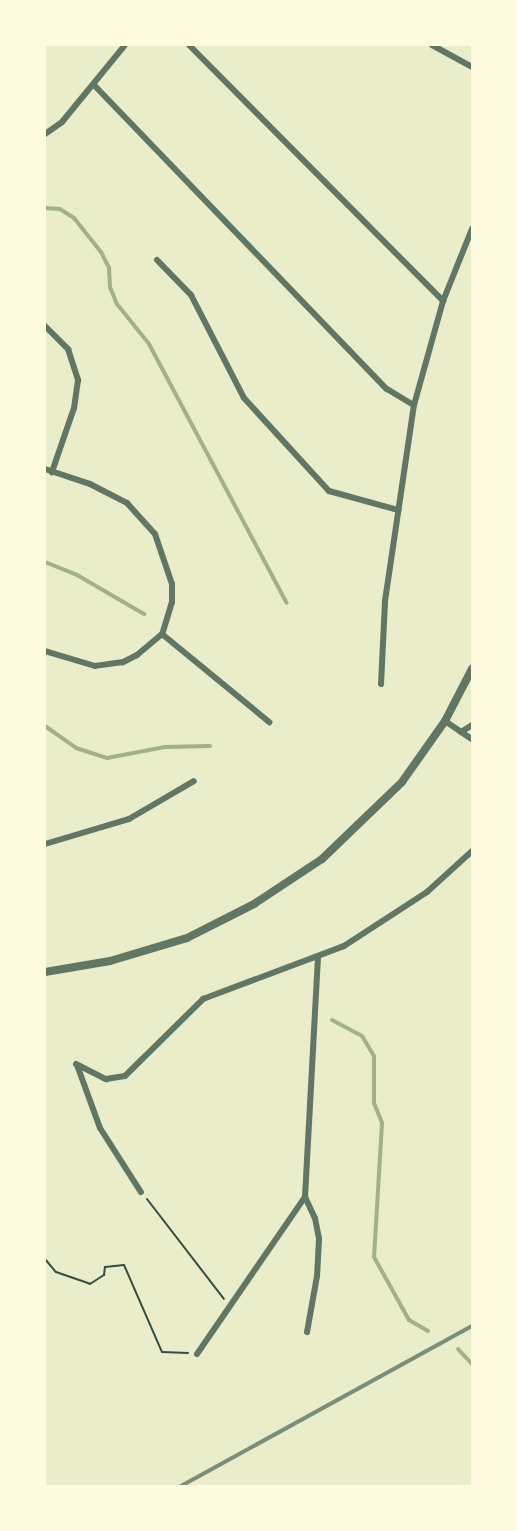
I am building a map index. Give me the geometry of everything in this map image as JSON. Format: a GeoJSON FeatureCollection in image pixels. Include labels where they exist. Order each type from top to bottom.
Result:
{"type":"FeatureCollection","features":[{"type":"Feature","properties":{"kind":"street"},"geometry":{"type":"LineString","coordinates":[[45,134],[62,122],[125,45]]}},
{"type":"Feature","properties":{"kind":"street"},"geometry":{"type":"LineString","coordinates":[[189,45],[443,301]]}},
{"type":"Feature","properties":{"kind":"street"},"geometry":{"type":"LineString","coordinates":[[432,45],[472,67]]}},
{"type":"Feature","properties":{"kind":"street"},"geometry":{"type":"LineString","coordinates":[[94,85],[387,389],[414,405]]}},
{"type":"Feature","properties":{"kind":"street"},"geometry":{"type":"LineString","coordinates":[[381,684],[385,601],[414,405],[443,301],[472,229]]}},
{"type":"Feature","properties":{"kind":"street"},"geometry":{"type":"LineString","coordinates":[[157,260],[191,295],[244,398],[313,475],[339,496],[398,510]]}},
{"type":"Feature","properties":{"kind":"street"},"geometry":{"type":"LineString","coordinates":[[45,326],[68,349],[78,380],[74,408],[49,470],[90,484],[127,503],[155,534],[172,584],[172,602],[162,634],[137,655],[107,666],[82,664],[45,651]]}},
{"type":"Feature","properties":{"kind":"street"},"geometry":{"type":"LineString","coordinates":[[162,634],[269,722]]}},
{"type":"Feature","properties":{"kind":"street"},"geometry":{"type":"LineString","coordinates":[[45,972],[148,951],[217,925],[254,904],[322,859],[356,830],[402,782],[445,721],[472,669]]}},
{"type":"Feature","properties":{"kind":"street"},"geometry":{"type":"LineString","coordinates":[[445,721],[472,739]]}},
{"type":"Feature","properties":{"kind":"street"},"geometry":{"type":"LineString","coordinates":[[461,732],[472,725]]}},
{"type":"Feature","properties":{"kind":"street"},"geometry":{"type":"LineString","coordinates":[[45,844],[129,819],[194,781]]}},
{"type":"Feature","properties":{"kind":"street"},"geometry":{"type":"LineString","coordinates":[[141,1192],[100,1128],[76,1064],[106,1079],[125,1076],[203,999],[318,956],[395,916],[472,851]]}},
{"type":"Feature","properties":{"kind":"street"},"geometry":{"type":"LineString","coordinates":[[197,1354],[229,1305],[280,1237],[304,1197],[318,956]]}},
{"type":"Feature","properties":{"kind":"street"},"geometry":{"type":"LineString","coordinates":[[304,1197],[315,1218],[319,1239],[317,1276],[307,1332]]}},
{"type":"Feature","properties":{"kind":"path"},"geometry":{"type":"LineString","coordinates":[[141,1192],[229,1305]]}},
{"type":"Feature","properties":{"kind":"path"},"geometry":{"type":"LineString","coordinates":[[45,1259],[56,1272],[90,1284],[104,1275],[105,1267],[124,1265],[162,1352],[197,1354]]}},
{"type":"Feature","properties":{"kind":"waterway"},"geometry":{"type":"LineString","coordinates":[[45,208],[60,209],[74,218],[101,252],[109,268],[110,287],[117,304],[149,344],[287,603]]}},
{"type":"Feature","properties":{"kind":"waterway"},"geometry":{"type":"LineString","coordinates":[[45,562],[77,575],[144,614]]}},
{"type":"Feature","properties":{"kind":"waterway"},"geometry":{"type":"LineString","coordinates":[[45,726],[76,748],[107,758],[165,747],[210,746]]}},
{"type":"Feature","properties":{"kind":"waterway"},"geometry":{"type":"LineString","coordinates":[[332,1020],[362,1036],[374,1056],[374,1103],[382,1123],[374,1257],[409,1320],[428,1331]]}},
{"type":"Feature","properties":{"kind":"waterway"},"geometry":{"type":"LineString","coordinates":[[458,1349],[472,1364]]}},
{"type":"Feature","properties":{"kind":"railway"},"geometry":{"type":"LineString","coordinates":[[181,1486],[472,1326]]}}]}
